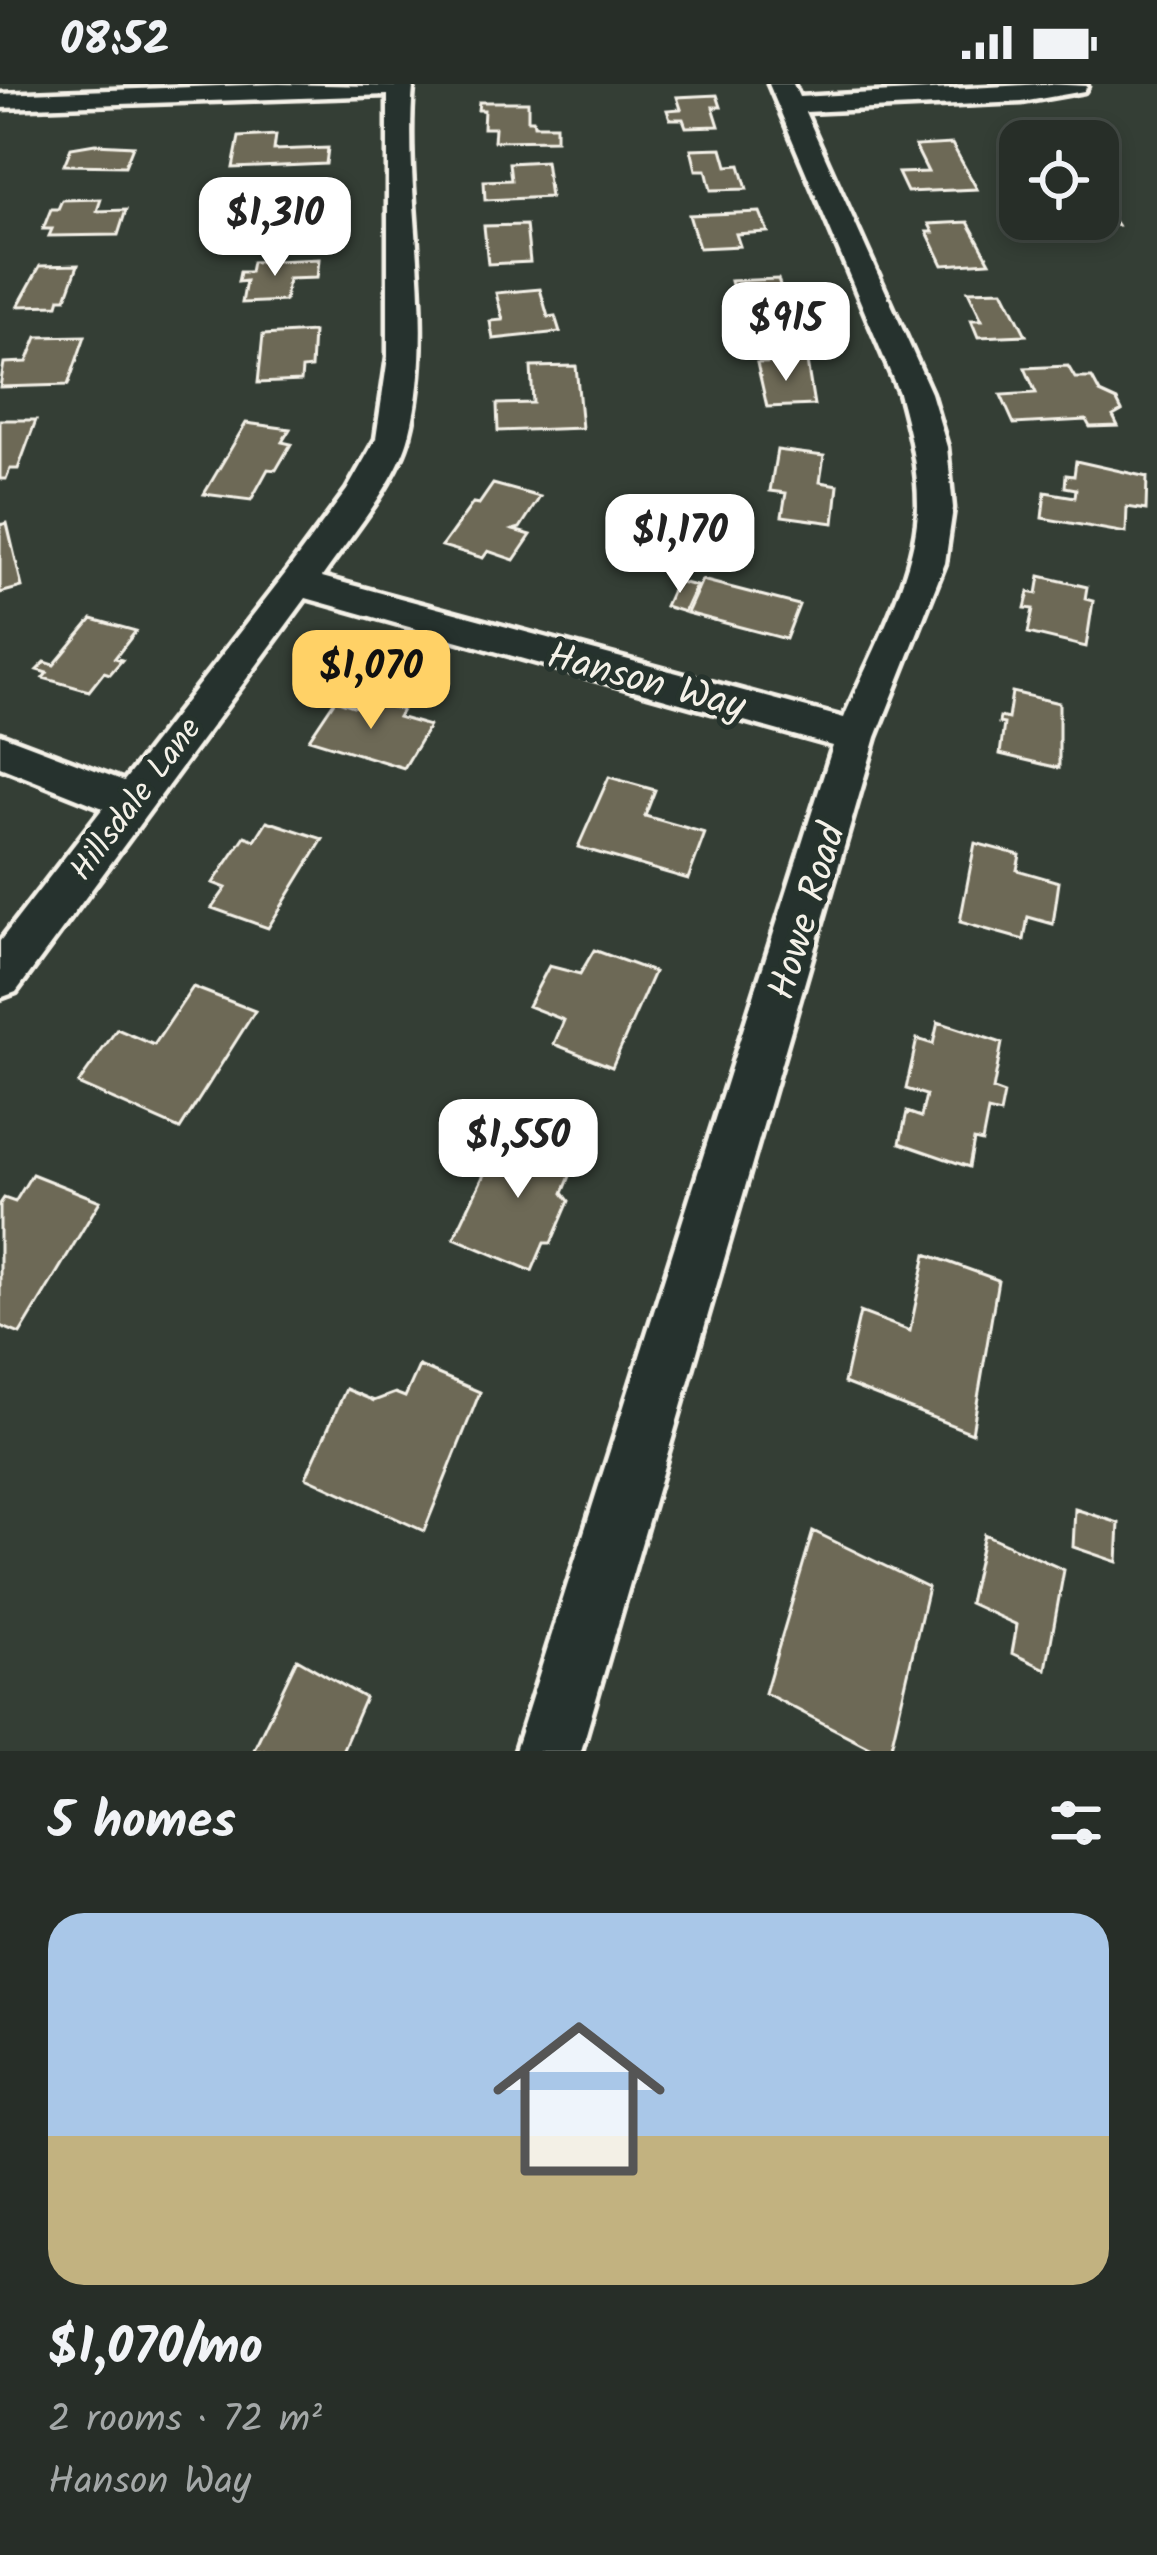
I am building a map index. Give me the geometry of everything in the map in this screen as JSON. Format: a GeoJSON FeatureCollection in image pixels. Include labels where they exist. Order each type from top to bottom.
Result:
{"type":"FeatureCollection","features":[{"type":"Feature","properties":{"kind":"street"},"geometry":{"type":"LineString","coordinates":[[3,109],[400,85]]}},
{"type":"Feature","properties":{"kind":"street","name":"Hillsdale Lane"},"geometry":{"type":"LineString","coordinates":[[0,976],[298,583],[361,495],[392,439],[404,357],[400,85]]}},
{"type":"Feature","properties":{"kind":"street"},"geometry":{"type":"LineString","coordinates":[[785,95],[1022,95],[1075,86]]}},
{"type":"Feature","properties":{"kind":"street","name":"Howe Road"},"geometry":{"type":"LineString","coordinates":[[548,1751],[856,737],[927,563],[936,508],[930,447],[915,393],[785,95]]}},
{"type":"Feature","properties":{"kind":"street","name":"Hanson Way"},"geometry":{"type":"LineString","coordinates":[[298,583],[856,737]]}},
{"type":"Feature","properties":{"kind":"street"},"geometry":{"type":"LineString","coordinates":[[0,749],[131,800]]}},
{"type":"Feature","properties":{"kind":"building"},"geometry":{"type":"Polygon","coordinates":[[[717,95],[721,107],[713,107],[719,126],[686,127],[683,119],[670,119],[667,110],[681,109],[677,97],[717,95]]]}},
{"type":"Feature","properties":{"kind":"building"},"geometry":{"type":"Polygon","coordinates":[[[479,102],[528,102],[528,120],[534,125],[556,125],[556,140],[494,141],[495,128],[483,128],[484,110],[478,110],[479,102]]]}},
{"type":"Feature","properties":{"kind":"building"},"geometry":{"type":"Polygon","coordinates":[[[276,135],[274,150],[328,148],[326,164],[233,168],[239,137],[276,135]]]}},
{"type":"Feature","properties":{"kind":"building"},"geometry":{"type":"Polygon","coordinates":[[[952,144],[977,189],[907,192],[898,173],[928,172],[915,146],[952,144]]]}},
{"type":"Feature","properties":{"kind":"building"},"geometry":{"type":"Polygon","coordinates":[[[133,146],[125,166],[64,165],[71,148],[133,146]]]}},
{"type":"Feature","properties":{"kind":"building"},"geometry":{"type":"Polygon","coordinates":[[[722,148],[727,166],[740,165],[747,189],[711,190],[706,170],[696,170],[691,149],[722,148]]]}},
{"type":"Feature","properties":{"kind":"building"},"geometry":{"type":"Polygon","coordinates":[[[545,161],[550,197],[485,200],[484,181],[511,180],[509,163],[545,161]]]}},
{"type":"Feature","properties":{"kind":"building"},"geometry":{"type":"Polygon","coordinates":[[[323,195],[320,223],[315,223],[314,232],[275,234],[279,197],[323,195]]]}},
{"type":"Feature","properties":{"kind":"building"},"geometry":{"type":"Polygon","coordinates":[[[101,199],[97,211],[126,210],[118,235],[49,236],[52,229],[43,229],[51,209],[58,209],[62,200],[101,199]]]}},
{"type":"Feature","properties":{"kind":"building"},"geometry":{"type":"Polygon","coordinates":[[[760,212],[768,232],[736,234],[740,246],[699,248],[689,215],[760,212]]]}},
{"type":"Feature","properties":{"kind":"building"},"geometry":{"type":"Polygon","coordinates":[[[968,222],[990,262],[943,265],[927,232],[933,232],[929,224],[968,222]]]}},
{"type":"Feature","properties":{"kind":"building"},"geometry":{"type":"Polygon","coordinates":[[[526,225],[530,262],[488,264],[484,226],[526,225]]]}},
{"type":"Feature","properties":{"kind":"building"},"geometry":{"type":"Polygon","coordinates":[[[319,259],[317,278],[288,279],[285,301],[242,303],[246,281],[238,282],[240,272],[250,272],[252,262],[319,259]]]}},
{"type":"Feature","properties":{"kind":"building"},"geometry":{"type":"Polygon","coordinates":[[[78,265],[66,298],[60,298],[58,305],[18,306],[40,266],[78,265]]]}},
{"type":"Feature","properties":{"kind":"building"},"geometry":{"type":"Polygon","coordinates":[[[778,279],[789,312],[783,312],[786,322],[742,324],[731,281],[778,279]]]}},
{"type":"Feature","properties":{"kind":"building"},"geometry":{"type":"Polygon","coordinates":[[[540,289],[548,317],[555,316],[560,332],[493,339],[490,321],[503,320],[496,293],[540,289]]]}},
{"type":"Feature","properties":{"kind":"building"},"geometry":{"type":"Polygon","coordinates":[[[1003,290],[1026,335],[978,337],[971,320],[982,320],[968,291],[1003,290]]]}},
{"type":"Feature","properties":{"kind":"building"},"geometry":{"type":"Polygon","coordinates":[[[313,332],[311,368],[302,369],[301,381],[258,383],[263,335],[313,332]]]}},
{"type":"Feature","properties":{"kind":"building"},"geometry":{"type":"Polygon","coordinates":[[[85,336],[68,385],[0,387],[4,363],[27,362],[37,337],[85,336]]]}},
{"type":"Feature","properties":{"kind":"building"},"geometry":{"type":"Polygon","coordinates":[[[807,362],[814,405],[767,407],[757,363],[807,362]]]}},
{"type":"Feature","properties":{"kind":"building"},"geometry":{"type":"Polygon","coordinates":[[[576,366],[582,428],[498,431],[497,404],[533,403],[531,367],[576,366]]]}},
{"type":"Feature","properties":{"kind":"building"},"geometry":{"type":"Polygon","coordinates":[[[1068,366],[1075,378],[1092,378],[1100,393],[1117,401],[1122,411],[1113,416],[1118,426],[1090,427],[1086,420],[1014,424],[1001,395],[1036,393],[1025,368],[1068,366]]]}},
{"type":"Feature","properties":{"kind":"building"},"geometry":{"type":"Polygon","coordinates":[[[0,420],[36,420],[18,469],[10,469],[6,479],[0,479],[0,420]]]}},
{"type":"Feature","properties":{"kind":"building"},"geometry":{"type":"Polygon","coordinates":[[[246,423],[290,429],[282,442],[291,444],[276,470],[268,469],[251,500],[204,494],[246,423]]]}},
{"type":"Feature","properties":{"kind":"building"},"geometry":{"type":"Polygon","coordinates":[[[777,450],[824,456],[820,482],[838,485],[834,523],[782,516],[786,493],[770,491],[777,450]]]}},
{"type":"Feature","properties":{"kind":"building"},"geometry":{"type":"Polygon","coordinates":[[[1076,461],[1147,477],[1146,510],[1127,507],[1126,533],[1042,518],[1045,492],[1075,497],[1076,489],[1065,487],[1066,475],[1074,476],[1076,461]]]}},
{"type":"Feature","properties":{"kind":"building"},"geometry":{"type":"Polygon","coordinates":[[[493,484],[540,497],[520,528],[513,530],[531,535],[514,560],[488,551],[483,558],[442,546],[473,503],[479,504],[493,484]]]}},
{"type":"Feature","properties":{"kind":"building"},"geometry":{"type":"Polygon","coordinates":[[[7,523],[22,587],[0,593],[0,525],[7,523]]]}},
{"type":"Feature","properties":{"kind":"building"},"geometry":{"type":"Polygon","coordinates":[[[1040,576],[1087,587],[1085,599],[1093,601],[1086,647],[1028,633],[1033,609],[1025,608],[1029,592],[1037,594],[1040,576]]]}},
{"type":"Feature","properties":{"kind":"building"},"geometry":{"type":"Polygon","coordinates":[[[702,580],[799,605],[786,639],[687,613],[702,580]]]}},
{"type":"Feature","properties":{"kind":"building"},"geometry":{"type":"Polygon","coordinates":[[[676,581],[696,586],[684,612],[665,606],[676,581]]]}},
{"type":"Feature","properties":{"kind":"building"},"geometry":{"type":"Polygon","coordinates":[[[92,619],[136,631],[115,658],[122,660],[89,691],[43,678],[47,673],[37,670],[45,662],[54,665],[92,619]]]}},
{"type":"Feature","properties":{"kind":"building"},"geometry":{"type":"Polygon","coordinates":[[[1012,692],[1059,703],[1059,768],[1000,754],[1004,724],[999,723],[1000,717],[1008,719],[1012,692]]]}},
{"type":"Feature","properties":{"kind":"building"},"geometry":{"type":"Polygon","coordinates":[[[335,700],[369,711],[374,702],[402,710],[398,717],[429,726],[404,768],[309,739],[335,700]]]}},
{"type":"Feature","properties":{"kind":"building"},"geometry":{"type":"Polygon","coordinates":[[[609,777],[655,790],[645,816],[705,833],[688,879],[578,847],[609,777]]]}},
{"type":"Feature","properties":{"kind":"building"},"geometry":{"type":"Polygon","coordinates":[[[267,821],[323,839],[268,928],[212,908],[226,888],[213,883],[245,836],[255,840],[267,821]]]}},
{"type":"Feature","properties":{"kind":"building"},"geometry":{"type":"Polygon","coordinates":[[[975,843],[1020,855],[1017,870],[1059,882],[1053,924],[1028,917],[1024,940],[960,922],[975,843]]]}},
{"type":"Feature","properties":{"kind":"building"},"geometry":{"type":"Polygon","coordinates":[[[594,950],[654,972],[612,1067],[554,1044],[564,1020],[528,1006],[549,966],[580,974],[594,950]]]}},
{"type":"Feature","properties":{"kind":"building"},"geometry":{"type":"Polygon","coordinates":[[[193,987],[255,1011],[180,1129],[78,1084],[117,1029],[154,1045],[193,987]]]}},
{"type":"Feature","properties":{"kind":"building"},"geometry":{"type":"Polygon","coordinates":[[[938,1022],[1002,1043],[993,1090],[1004,1094],[1000,1114],[988,1111],[982,1142],[974,1140],[969,1167],[900,1143],[907,1112],[921,1117],[926,1095],[906,1089],[917,1039],[933,1044],[938,1022]]]}},
{"type":"Feature","properties":{"kind":"building"},"geometry":{"type":"Polygon","coordinates":[[[505,1130],[577,1159],[563,1193],[569,1201],[551,1243],[544,1243],[532,1271],[454,1238],[505,1130]]]}},
{"type":"Feature","properties":{"kind":"building"},"geometry":{"type":"Polygon","coordinates":[[[32,1174],[100,1201],[20,1334],[0,1326],[0,1204],[4,1198],[15,1202],[32,1174]]]}},
{"type":"Feature","properties":{"kind":"building"},"geometry":{"type":"Polygon","coordinates":[[[926,1254],[998,1280],[972,1433],[844,1383],[860,1312],[910,1331],[926,1254]]]}},
{"type":"Feature","properties":{"kind":"building"},"geometry":{"type":"Polygon","coordinates":[[[419,1366],[480,1392],[424,1531],[306,1477],[346,1389],[374,1401],[395,1393],[405,1397],[419,1366]]]}},
{"type":"Feature","properties":{"kind":"building"},"geometry":{"type":"Polygon","coordinates":[[[1075,1509],[1119,1523],[1117,1562],[1073,1547],[1075,1509]]]}},
{"type":"Feature","properties":{"kind":"building"},"geometry":{"type":"Polygon","coordinates":[[[813,1531],[928,1587],[890,1751],[877,1751],[765,1693],[813,1531]]]}},
{"type":"Feature","properties":{"kind":"building"},"geometry":{"type":"Polygon","coordinates":[[[984,1534],[1064,1570],[1046,1669],[1012,1653],[1017,1625],[969,1603],[984,1534]]]}},
{"type":"Feature","properties":{"kind":"building"},"geometry":{"type":"Polygon","coordinates":[[[297,1659],[365,1698],[342,1751],[253,1751],[297,1659]]]}}]}
